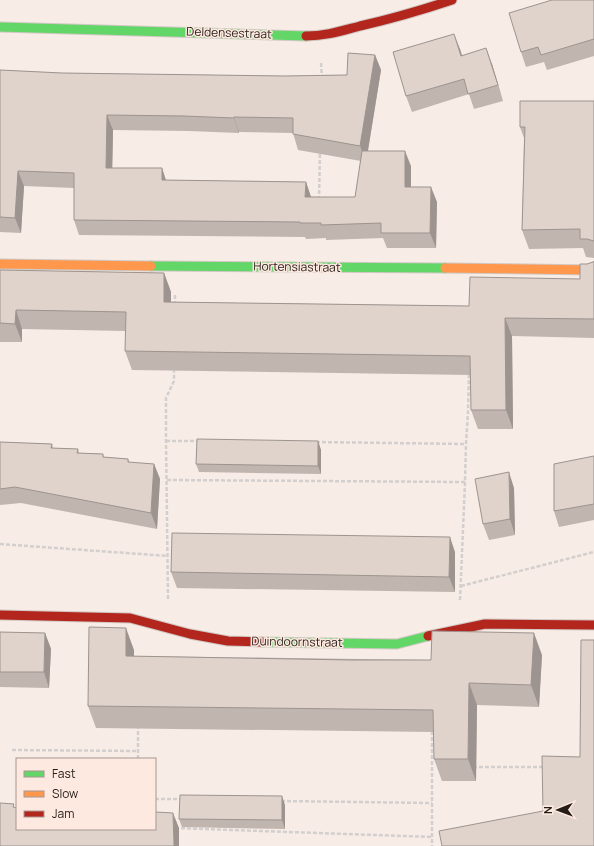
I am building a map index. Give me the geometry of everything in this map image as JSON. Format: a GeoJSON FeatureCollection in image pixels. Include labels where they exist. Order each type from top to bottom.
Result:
{"type":"FeatureCollection","features":[{"type":"Feature","properties":{"kind":"street","name":"Deldensestraat"},"geometry":{"type":"LineString","coordinates":[[0,26],[318,36],[398,17],[452,0]]}},
{"type":"Feature","properties":{"kind":"street","name":"Hortensiastraat"},"geometry":{"type":"LineString","coordinates":[[0,264],[594,270]]}},
{"type":"Feature","properties":{"kind":"street","name":"Duindoornstraat"},"geometry":{"type":"LineString","coordinates":[[0,615],[130,618],[190,634],[228,641],[397,644],[485,624],[594,625]]}},
{"type":"Feature","properties":{"kind":"path"},"geometry":{"type":"LineString","coordinates":[[318,36],[322,81]]}},
{"type":"Feature","properties":{"kind":"path"},"geometry":{"type":"LineString","coordinates":[[319,206],[320,146]]}},
{"type":"Feature","properties":{"kind":"path"},"geometry":{"type":"LineString","coordinates":[[175,312],[176,265]]}},
{"type":"Feature","properties":{"kind":"path"},"geometry":{"type":"LineString","coordinates":[[459,629],[469,364]]}},
{"type":"Feature","properties":{"kind":"path"},"geometry":{"type":"LineString","coordinates":[[169,628],[166,398],[174,381],[174,366]]}},
{"type":"Feature","properties":{"kind":"path"},"geometry":{"type":"LineString","coordinates":[[166,441],[205,441]]}},
{"type":"Feature","properties":{"kind":"path"},"geometry":{"type":"LineString","coordinates":[[316,442],[466,444]]}},
{"type":"Feature","properties":{"kind":"path"},"geometry":{"type":"LineString","coordinates":[[167,480],[465,482]]}},
{"type":"Feature","properties":{"kind":"path"},"geometry":{"type":"LineString","coordinates":[[0,544],[168,556]]}},
{"type":"Feature","properties":{"kind":"path"},"geometry":{"type":"LineString","coordinates":[[461,586],[594,552]]}},
{"type":"Feature","properties":{"kind":"path"},"geometry":{"type":"LineString","coordinates":[[138,720],[138,758]]}},
{"type":"Feature","properties":{"kind":"path"},"geometry":{"type":"LineString","coordinates":[[432,728],[432,846]]}},
{"type":"Feature","properties":{"kind":"path"},"geometry":{"type":"LineString","coordinates":[[12,750],[138,751]]}},
{"type":"Feature","properties":{"kind":"path"},"geometry":{"type":"LineString","coordinates":[[471,767],[548,767]]}},
{"type":"Feature","properties":{"kind":"path"},"geometry":{"type":"LineString","coordinates":[[156,799],[187,799]]}},
{"type":"Feature","properties":{"kind":"path"},"geometry":{"type":"LineString","coordinates":[[274,800],[432,803]]}},
{"type":"Feature","properties":{"kind":"path"},"geometry":{"type":"LineString","coordinates":[[171,828],[432,837]]}},
{"type":"Feature","properties":{"kind":"building"},"geometry":{"type":"Polygon","coordinates":[[[552,0],[594,0],[594,39],[541,55],[538,47],[521,52],[509,13],[552,0]]]}},
{"type":"Feature","properties":{"kind":"building"},"geometry":{"type":"Polygon","coordinates":[[[454,34],[461,56],[486,48],[498,85],[468,94],[464,79],[406,96],[393,52],[454,34]]]}},
{"type":"Feature","properties":{"kind":"building"},"geometry":{"type":"Polygon","coordinates":[[[348,53],[375,55],[360,146],[293,134],[293,118],[107,115],[106,168],[162,168],[162,180],[306,182],[305,197],[355,197],[362,151],[405,151],[405,187],[431,187],[430,233],[381,233],[381,223],[321,225],[321,223],[300,222],[74,220],[74,173],[18,171],[15,218],[0,217],[0,70],[62,73],[284,76],[347,75],[348,53]]]}},
{"type":"Feature","properties":{"kind":"building"},"geometry":{"type":"Polygon","coordinates":[[[520,101],[594,101],[594,241],[580,239],[580,229],[522,230],[525,127],[520,127],[520,101]]]}},
{"type":"Feature","properties":{"kind":"building"},"geometry":{"type":"Polygon","coordinates":[[[594,261],[594,319],[505,318],[506,410],[471,410],[470,356],[125,351],[126,312],[16,310],[15,324],[0,323],[0,270],[164,273],[164,302],[469,306],[470,277],[580,279],[580,264],[587,264],[594,261]]]}},
{"type":"Feature","properties":{"kind":"building"},"geometry":{"type":"Polygon","coordinates":[[[197,439],[318,441],[318,466],[196,464],[197,439]]]}},
{"type":"Feature","properties":{"kind":"building"},"geometry":{"type":"Polygon","coordinates":[[[0,442],[52,444],[51,448],[78,449],[77,453],[103,454],[103,457],[128,459],[128,462],[154,464],[151,513],[15,487],[0,489],[0,442]]]}},
{"type":"Feature","properties":{"kind":"building"},"geometry":{"type":"Polygon","coordinates":[[[594,456],[594,504],[554,511],[554,464],[594,456]]]}},
{"type":"Feature","properties":{"kind":"building"},"geometry":{"type":"Polygon","coordinates":[[[509,472],[510,519],[483,524],[475,479],[509,472]]]}},
{"type":"Feature","properties":{"kind":"building"},"geometry":{"type":"Polygon","coordinates":[[[172,533],[450,537],[449,577],[171,572],[172,533]]]}},
{"type":"Feature","properties":{"kind":"building"},"geometry":{"type":"Polygon","coordinates":[[[89,627],[126,628],[126,656],[350,660],[431,660],[432,631],[534,633],[531,685],[469,683],[468,759],[434,759],[433,710],[88,706],[89,627]]]}},
{"type":"Feature","properties":{"kind":"building"},"geometry":{"type":"Polygon","coordinates":[[[0,632],[45,633],[44,672],[0,672],[0,632]]]}},
{"type":"Feature","properties":{"kind":"building"},"geometry":{"type":"Polygon","coordinates":[[[581,640],[594,640],[594,846],[442,846],[439,831],[543,811],[542,756],[580,757],[581,640]]]}},
{"type":"Feature","properties":{"kind":"building"},"geometry":{"type":"Polygon","coordinates":[[[180,795],[282,796],[282,820],[179,819],[180,795]]]}},
{"type":"Feature","properties":{"kind":"building"},"geometry":{"type":"Polygon","coordinates":[[[0,803],[14,804],[13,807],[16,808],[16,830],[156,830],[156,812],[173,813],[174,846],[0,846],[0,803]]]}},
{"type":"Feature","properties":{"kind":"traffic: fast"},"geometry":{"type":"LineString","coordinates":[[0,27],[306,36]]}},
{"type":"Feature","properties":{"kind":"traffic: fast"},"geometry":{"type":"LineString","coordinates":[[151,266],[445,268]]}},
{"type":"Feature","properties":{"kind":"traffic: fast"},"geometry":{"type":"LineString","coordinates":[[262,642],[397,644],[428,636]]}},
{"type":"Feature","properties":{"kind":"traffic: slow"},"geometry":{"type":"LineString","coordinates":[[0,264],[151,266]]}},
{"type":"Feature","properties":{"kind":"traffic: slow"},"geometry":{"type":"LineString","coordinates":[[445,268],[594,270]]}},
{"type":"Feature","properties":{"kind":"traffic: jam"},"geometry":{"type":"LineString","coordinates":[[306,36],[340,31],[406,14],[452,0]]}},
{"type":"Feature","properties":{"kind":"traffic: jam"},"geometry":{"type":"LineString","coordinates":[[0,615],[130,618],[190,634],[228,641],[262,642]]}},
{"type":"Feature","properties":{"kind":"traffic: jam"},"geometry":{"type":"LineString","coordinates":[[428,636],[485,624],[594,625]]}}]}
